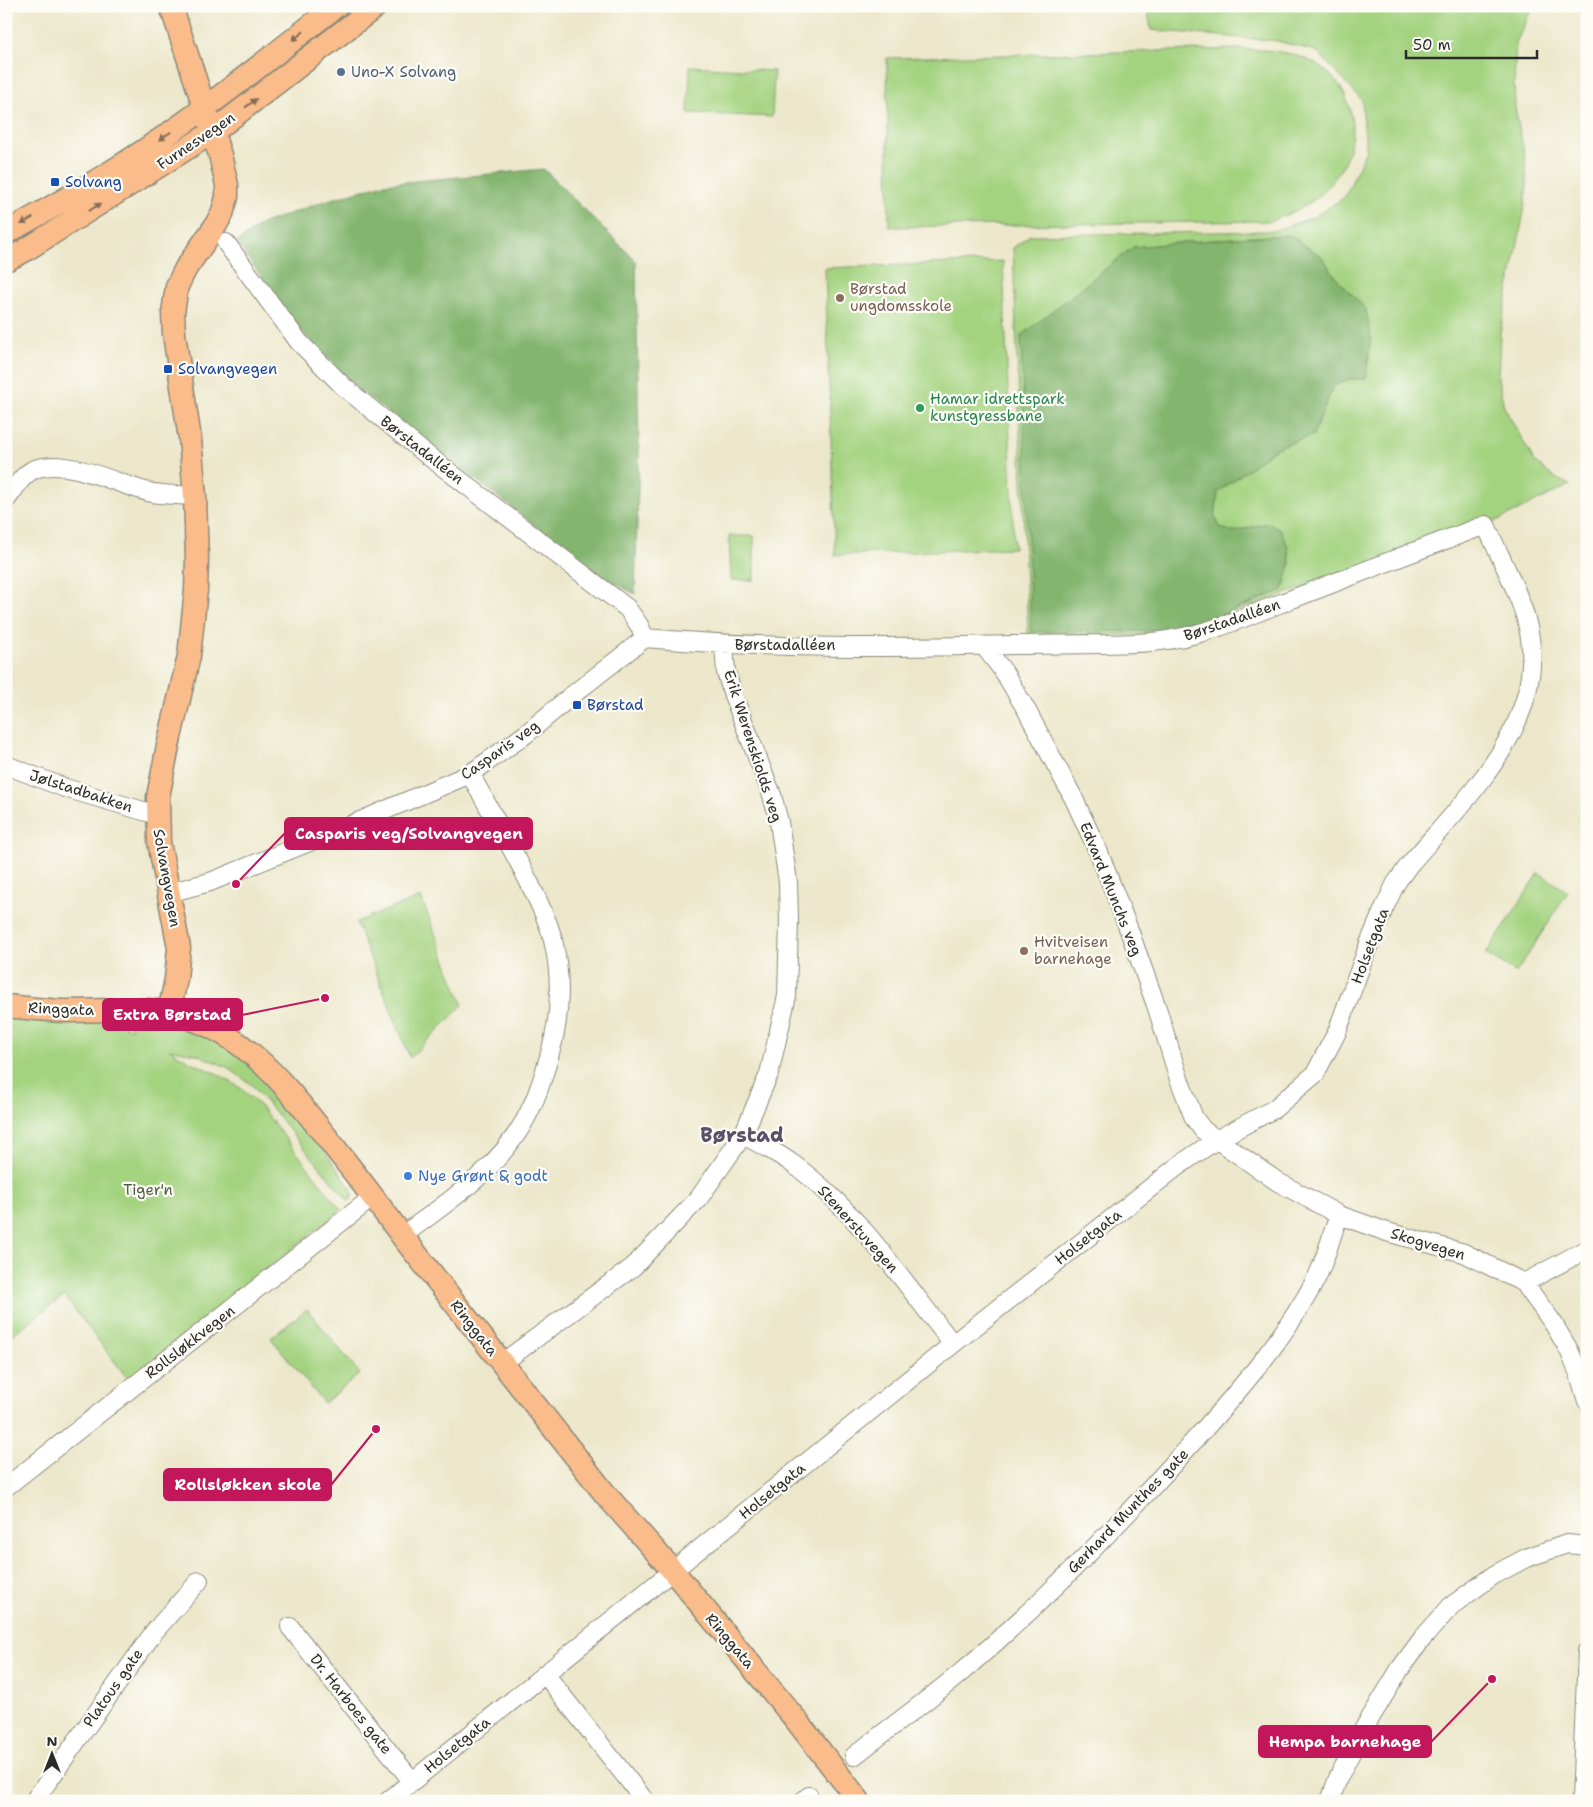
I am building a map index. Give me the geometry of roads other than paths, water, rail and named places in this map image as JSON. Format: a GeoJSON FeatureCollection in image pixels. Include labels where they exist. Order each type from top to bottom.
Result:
{"type":"FeatureCollection","features":[{"type":"Feature","properties":{"kind":"main road","name":"Solvangvegen"},"geometry":{"type":"LineString","coordinates":[[169,1013],[179,958],[177,937],[159,842],[157,815],[161,782],[189,656],[196,590],[195,496],[187,412],[174,334],[173,313],[177,286],[186,268],[222,214],[227,197],[225,176],[213,132],[171,6]]}},
{"type":"Feature","properties":{"kind":"main road","name":"Furnesvegen"},"geometry":{"type":"LineString","coordinates":[[6,233],[125,164],[205,108],[336,6]]}},
{"type":"Feature","properties":{"kind":"main road","name":"Furnesvegen"},"geometry":{"type":"LineString","coordinates":[[6,260],[24,251],[178,152],[213,132],[376,6]]}},
{"type":"Feature","properties":{"kind":"main road","name":"Ringgata"},"geometry":{"type":"LineString","coordinates":[[6,1006],[63,1011],[124,1009],[169,1013],[206,1024],[234,1040],[258,1058],[298,1101],[606,1495],[673,1572],[796,1720],[859,1801]]}},
{"type":"Feature","properties":{"kind":"street","name":"Børstadalléen"},"geometry":{"type":"LineString","coordinates":[[226,243],[299,342],[344,387],[422,450],[627,608],[639,625],[645,638],[724,644],[984,646],[1132,643],[1171,640],[1200,633],[1486,525]]}},
{"type":"Feature","properties":{"kind":"street"},"geometry":{"type":"LineString","coordinates":[[6,500],[24,475],[37,468],[53,466],[68,467],[152,492],[195,496]]}},
{"type":"Feature","properties":{"kind":"street","name":"Holsetgata"},"geometry":{"type":"LineString","coordinates":[[388,1801],[953,1344],[1178,1166],[1216,1140],[1274,1109],[1314,1074],[1337,1032],[1370,941],[1396,883],[1498,759],[1514,730],[1527,696],[1532,654],[1527,620],[1486,525]]}},
{"type":"Feature","properties":{"kind":"street","name":"Casparis veg"},"geometry":{"type":"LineString","coordinates":[[168,893],[210,882],[470,774],[526,734],[645,638]]}},
{"type":"Feature","properties":{"kind":"street","name":"Erik Werenskiolds veg"},"geometry":{"type":"LineString","coordinates":[[502,1363],[633,1267],[698,1198],[744,1135],[769,1074],[787,996],[788,882],[779,822],[772,795],[732,695],[726,672],[724,644]]}},
{"type":"Feature","properties":{"kind":"street","name":"Edvard Munchs veg"},"geometry":{"type":"LineString","coordinates":[[984,646],[1004,672],[1027,711],[1073,797],[1099,852],[1157,1008],[1179,1079],[1194,1118],[1203,1130],[1216,1140]]}},
{"type":"Feature","properties":{"kind":"street","name":"Jølstadbakken"},"geometry":{"type":"LineString","coordinates":[[6,765],[65,788],[157,815]]}},
{"type":"Feature","properties":{"kind":"street"},"geometry":{"type":"LineString","coordinates":[[402,1236],[464,1190],[507,1146],[524,1122],[536,1098],[555,1032],[559,982],[552,936],[543,912],[516,856],[470,774]]}},
{"type":"Feature","properties":{"kind":"street","name":"Stenerstuvegen"},"geometry":{"type":"LineString","coordinates":[[744,1135],[792,1163],[825,1189],[869,1237],[953,1344]]}},
{"type":"Feature","properties":{"kind":"street","name":"Skogvegen"},"geometry":{"type":"LineString","coordinates":[[1216,1140],[1278,1182],[1339,1215],[1387,1232],[1464,1253],[1524,1283],[1553,1323],[1569,1350],[1587,1401]]}},
{"type":"Feature","properties":{"kind":"street","name":"Rollsløkkvegen"},"geometry":{"type":"LineString","coordinates":[[6,1487],[373,1197]]}},
{"type":"Feature","properties":{"kind":"street","name":"Gerhard Munthes gate"},"geometry":{"type":"LineString","coordinates":[[854,1756],[957,1676],[1022,1618],[1150,1490],[1212,1421],[1293,1318],[1316,1277],[1339,1215]]}},
{"type":"Feature","properties":{"kind":"street"},"geometry":{"type":"LineString","coordinates":[[1524,1283],[1587,1249]]}},
{"type":"Feature","properties":{"kind":"street"},"geometry":{"type":"LineString","coordinates":[[1330,1801],[1338,1778],[1359,1738],[1400,1669],[1422,1639],[1451,1606],[1494,1575],[1526,1558],[1567,1544],[1587,1546]]}},
{"type":"Feature","properties":{"kind":"street","name":"Platous gate"},"geometry":{"type":"LineString","coordinates":[[34,1801],[154,1632],[199,1581]]}},
{"type":"Feature","properties":{"kind":"street","name":"Dr. Harboes gate"},"geometry":{"type":"LineString","coordinates":[[290,1626],[412,1781]]}},
{"type":"Feature","properties":{"kind":"street"},"geometry":{"type":"LineString","coordinates":[[1581,1801],[1587,1651]]}},
{"type":"Feature","properties":{"kind":"street"},"geometry":{"type":"LineString","coordinates":[[545,1674],[645,1801]]}},
{"type":"Feature","properties":{"kind":"place","name":"Uno-X Solvang"},"geometry":{"type":"Point","coordinates":[341,72]}},
{"type":"Feature","properties":{"kind":"place","name":"Solvang"},"geometry":{"type":"Point","coordinates":[55,182]}},
{"type":"Feature","properties":{"kind":"place","name":"Børstad ungdomsskole"},"geometry":{"type":"Point","coordinates":[840,298]}},
{"type":"Feature","properties":{"kind":"place","name":"Solvangvegen"},"geometry":{"type":"Point","coordinates":[168,369]}},
{"type":"Feature","properties":{"kind":"place","name":"Hamar idrettspark kunstgressbane"},"geometry":{"type":"Point","coordinates":[920,408]}},
{"type":"Feature","properties":{"kind":"place","name":"Børstad"},"geometry":{"type":"Point","coordinates":[577,705]}},
{"type":"Feature","properties":{"kind":"place","name":"Casparis veg/Solvangvegen"},"geometry":{"type":"Point","coordinates":[236,884]}},
{"type":"Feature","properties":{"kind":"place","name":"Hvitveisen barnehage"},"geometry":{"type":"Point","coordinates":[1024,951]}},
{"type":"Feature","properties":{"kind":"place","name":"Extra Børstad"},"geometry":{"type":"Point","coordinates":[325,998]}},
{"type":"Feature","properties":{"kind":"place","name":"Nye Grønt & godt"},"geometry":{"type":"Point","coordinates":[408,1176]}},
{"type":"Feature","properties":{"kind":"place","name":"Rollsløkken skole"},"geometry":{"type":"Point","coordinates":[376,1429]}},
{"type":"Feature","properties":{"kind":"place","name":"Hempa barnehage"},"geometry":{"type":"Point","coordinates":[1492,1679]}},
{"type":"Feature","properties":{"kind":"district","name":"Børstad"},"geometry":{"type":"Point","coordinates":[742,1135]}},
{"type":"Feature","properties":{"kind":"park label","name":"Tiger'n"},"geometry":{"type":"Point","coordinates":[148,1190]}}]}
